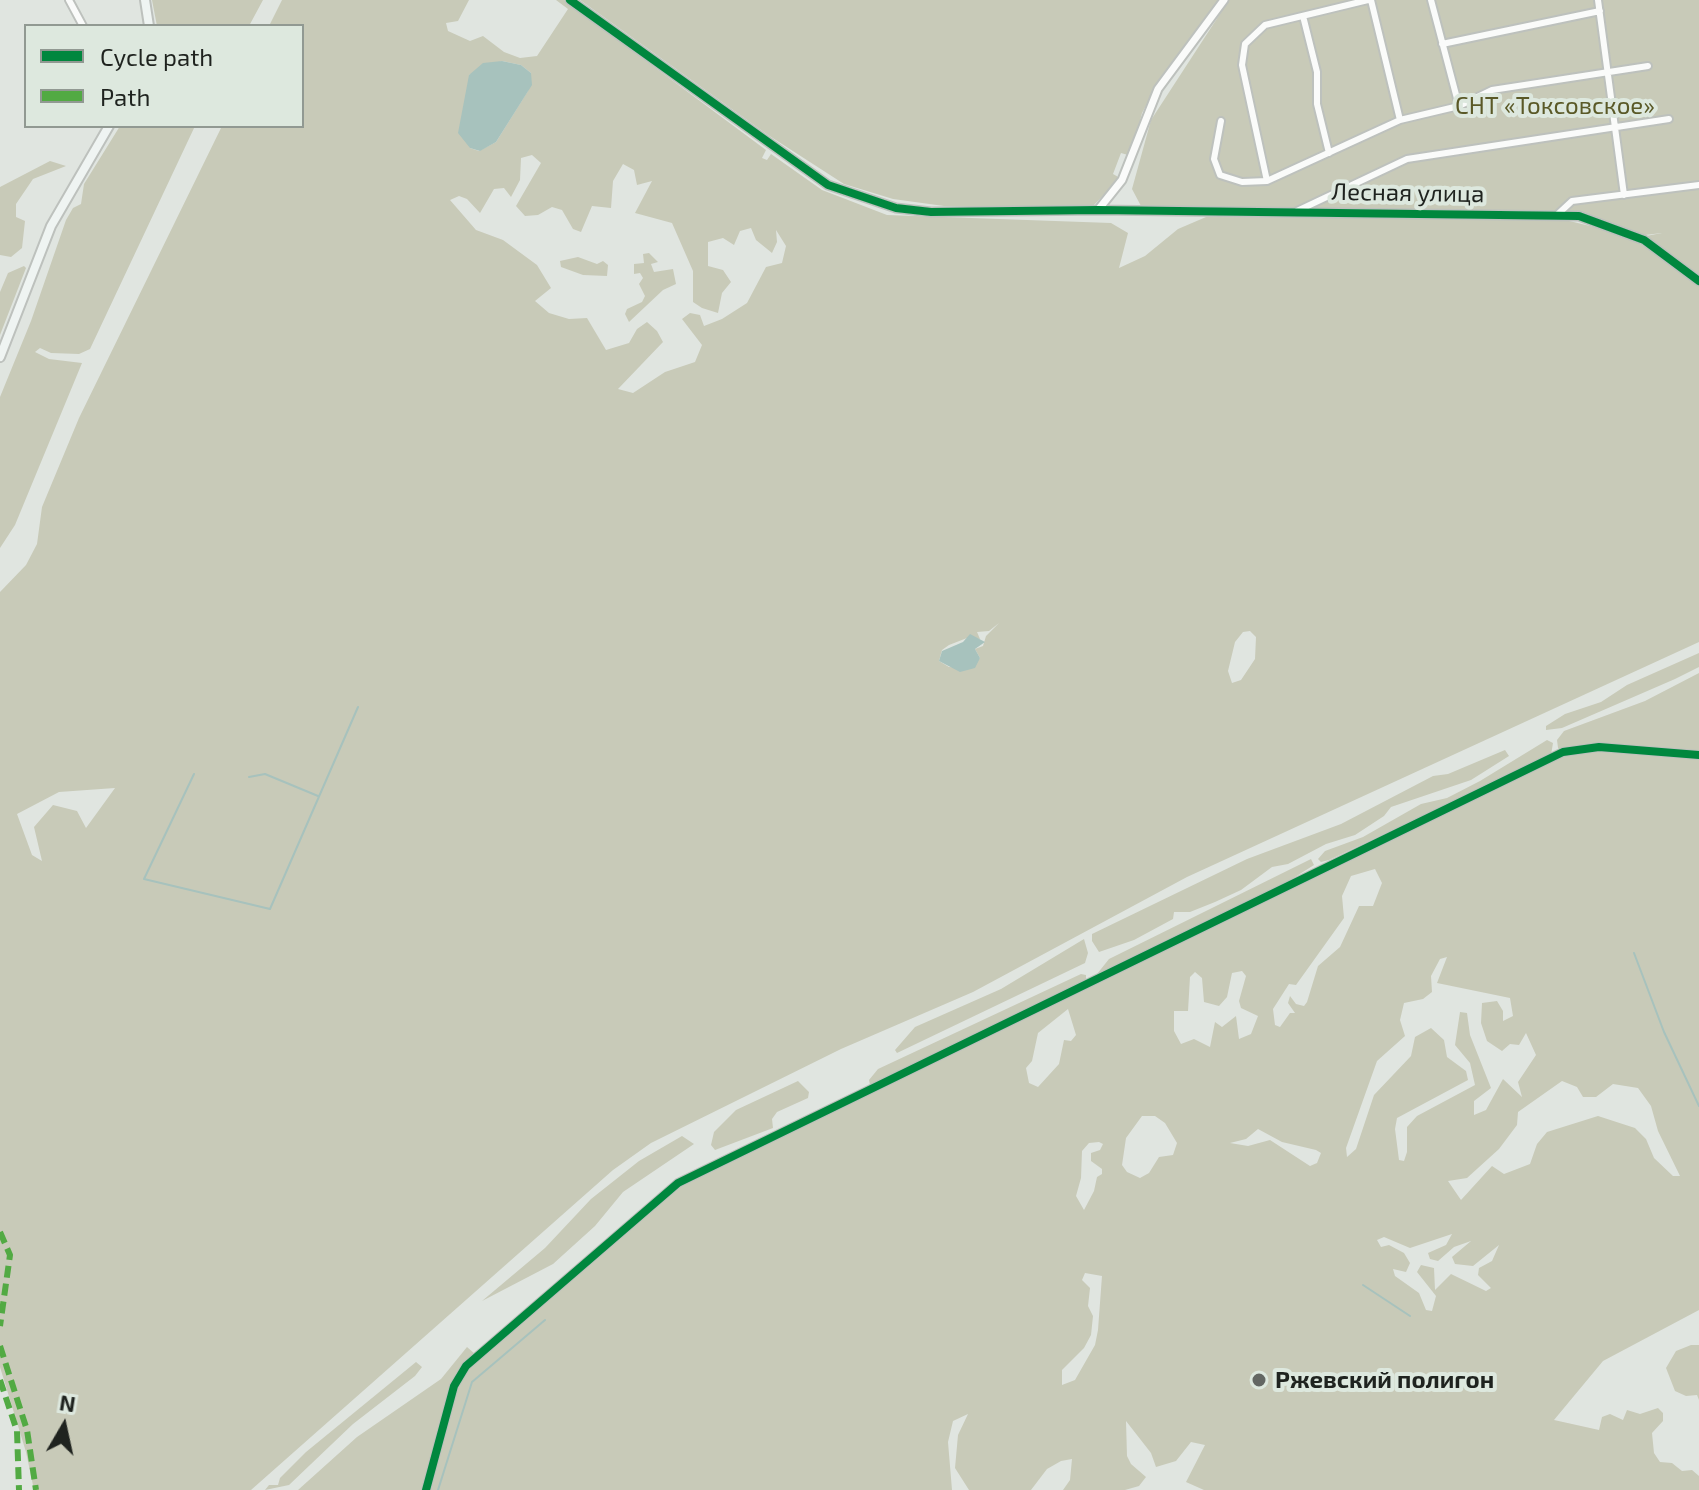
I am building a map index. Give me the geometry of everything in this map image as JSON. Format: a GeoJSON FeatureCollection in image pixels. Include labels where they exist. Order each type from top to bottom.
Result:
{"type":"FeatureCollection","features":[{"type":"Feature","properties":{"kind":"main road"},"geometry":{"type":"LineString","coordinates":[[145,0],[149,24]]}},
{"type":"Feature","properties":{"kind":"main road"},"geometry":{"type":"LineString","coordinates":[[0,357],[51,226],[108,128]]}},
{"type":"Feature","properties":{"kind":"street"},"geometry":{"type":"LineString","coordinates":[[69,0],[82,24]]}},
{"type":"Feature","properties":{"kind":"street","name":"Лесная улица"},"geometry":{"type":"LineString","coordinates":[[570,0],[828,185],[896,208],[1019,213],[1098,210],[1558,214],[1579,216],[1620,229],[1667,255],[1699,281]]}},
{"type":"Feature","properties":{"kind":"street"},"geometry":{"type":"LineString","coordinates":[[1098,210],[1122,180],[1158,89],[1224,0]]}},
{"type":"Feature","properties":{"kind":"street"},"geometry":{"type":"LineString","coordinates":[[1267,181],[1242,53],[1255,31],[1265,25],[1370,0],[1400,120]]}},
{"type":"Feature","properties":{"kind":"street"},"geometry":{"type":"LineString","coordinates":[[1431,0],[1459,106]]}},
{"type":"Feature","properties":{"kind":"street"},"geometry":{"type":"LineString","coordinates":[[1598,0],[1624,195]]}},
{"type":"Feature","properties":{"kind":"street"},"geometry":{"type":"LineString","coordinates":[[1442,44],[1600,11]]}},
{"type":"Feature","properties":{"kind":"street"},"geometry":{"type":"LineString","coordinates":[[1303,16],[1317,72],[1317,104],[1329,153]]}},
{"type":"Feature","properties":{"kind":"street"},"geometry":{"type":"LineString","coordinates":[[1221,121],[1214,159],[1220,175],[1242,182],[1267,181],[1400,120],[1459,106],[1502,87],[1648,66]]}},
{"type":"Feature","properties":{"kind":"street"},"geometry":{"type":"LineString","coordinates":[[1297,211],[1407,159],[1669,119]]}},
{"type":"Feature","properties":{"kind":"street"},"geometry":{"type":"LineString","coordinates":[[1558,214],[1572,201],[1699,185]]}},
{"type":"Feature","properties":{"kind":"street"},"geometry":{"type":"LineString","coordinates":[[426,1490],[454,1386],[466,1366],[678,1183],[1563,752],[1599,747],[1699,755]]}},
{"type":"Feature","properties":{"kind":"green space"},"geometry":{"type":"Polygon","coordinates":[[[152,0],[263,0],[250,24],[157,24],[152,0]]]}},
{"type":"Feature","properties":{"kind":"green space"},"geometry":{"type":"Polygon","coordinates":[[[282,0],[469,0],[458,21],[446,23],[448,31],[470,41],[483,36],[504,52],[520,58],[537,56],[568,9],[556,0],[564,0],[766,150],[762,158],[767,160],[771,154],[822,190],[887,215],[1111,223],[1128,233],[1119,268],[1145,256],[1178,229],[1206,217],[1557,218],[1619,233],[1666,258],[1699,286],[1699,642],[1187,877],[973,992],[841,1049],[651,1143],[613,1170],[251,1490],[34,1490],[26,1452],[0,1367],[0,592],[26,565],[37,544],[42,507],[79,418],[221,128],[304,128],[304,24],[270,24],[282,0]],[[502,61],[469,75],[470,148],[479,151],[496,142],[528,91],[531,73],[521,65],[502,61]],[[532,155],[521,158],[520,180],[511,197],[504,188],[494,189],[480,213],[467,199],[459,196],[450,200],[476,230],[503,240],[537,265],[551,288],[535,301],[549,313],[569,319],[587,318],[606,350],[629,343],[637,329],[647,322],[657,331],[663,342],[618,389],[633,393],[665,372],[695,362],[702,345],[682,319],[690,313],[700,315],[704,326],[722,319],[747,303],[766,267],[782,263],[786,246],[776,230],[777,242],[772,253],[756,240],[751,228],[740,231],[734,245],[723,238],[708,242],[708,266],[723,270],[731,282],[722,293],[718,313],[702,308],[693,302],[693,271],[672,223],[635,213],[652,181],[637,185],[634,170],[623,164],[613,181],[611,208],[592,206],[581,232],[573,229],[562,210],[552,207],[538,215],[525,216],[516,206],[541,163],[532,155]],[[999,623],[989,631],[977,632],[980,639],[967,638],[949,645],[942,650],[939,661],[949,667],[971,668],[980,658],[975,649],[983,646],[986,636],[999,623]],[[1250,631],[1243,632],[1235,642],[1228,671],[1232,683],[1241,680],[1255,659],[1256,637],[1250,631]],[[115,788],[59,792],[17,814],[32,855],[42,861],[34,827],[53,805],[77,811],[86,828],[115,788]]]}},
{"type":"Feature","properties":{"kind":"green space"},"geometry":{"type":"Polygon","coordinates":[[[580,0],[1219,0],[1155,89],[1142,113],[1134,144],[1128,155],[1121,153],[1113,174],[1120,178],[1093,206],[944,206],[893,199],[844,184],[768,135],[580,0]]]}},
{"type":"Feature","properties":{"kind":"green space","name":"СНТ «Токсовское»"},"geometry":{"type":"Polygon","coordinates":[[[1229,0],[1699,0],[1699,277],[1646,236],[1662,233],[1645,235],[1586,216],[1141,206],[1132,189],[1151,120],[1229,0]]]}},
{"type":"Feature","properties":{"kind":"green space"},"geometry":{"type":"Polygon","coordinates":[[[119,128],[194,128],[90,349],[79,354],[51,353],[40,348],[35,352],[49,359],[82,363],[15,525],[0,548],[0,397],[31,321],[66,220],[73,208],[81,204],[84,184],[119,128]]]}},
{"type":"Feature","properties":{"kind":"green space"},"geometry":{"type":"Polygon","coordinates":[[[50,161],[66,166],[33,179],[16,204],[16,217],[25,221],[22,248],[11,257],[0,255],[0,187],[50,161]]]}},
{"type":"Feature","properties":{"kind":"green space"},"geometry":{"type":"Polygon","coordinates":[[[649,253],[658,262],[651,264],[654,272],[673,269],[676,284],[663,290],[629,322],[625,314],[627,309],[642,302],[645,296],[639,284],[643,278],[640,273],[634,274],[634,264],[644,263],[643,254],[649,253]]]}},
{"type":"Feature","properties":{"kind":"green space"},"geometry":{"type":"Polygon","coordinates":[[[578,257],[597,264],[603,261],[608,265],[607,276],[583,275],[561,267],[560,261],[578,257]]]}},
{"type":"Feature","properties":{"kind":"green space"},"geometry":{"type":"Polygon","coordinates":[[[24,266],[26,268],[0,335],[0,292],[8,273],[24,266]]]}},
{"type":"Feature","properties":{"kind":"green space"},"geometry":{"type":"Polygon","coordinates":[[[1699,653],[1699,667],[1562,728],[1546,730],[1546,726],[1565,714],[1601,702],[1627,685],[1699,653]]]}},
{"type":"Feature","properties":{"kind":"green space"},"geometry":{"type":"Polygon","coordinates":[[[1699,673],[1699,754],[1599,745],[1562,751],[1558,748],[1557,740],[1564,731],[1645,701],[1699,673]]]}},
{"type":"Feature","properties":{"kind":"green space"},"geometry":{"type":"Polygon","coordinates":[[[1547,740],[1553,743],[1551,755],[1329,860],[1321,862],[1318,859],[1325,851],[1363,837],[1421,804],[1447,798],[1480,781],[1547,740]]]}},
{"type":"Feature","properties":{"kind":"green space"},"geometry":{"type":"Polygon","coordinates":[[[1598,748],[1699,757],[1699,1310],[1603,1361],[1554,1420],[1599,1430],[1602,1417],[1610,1414],[1623,1420],[1627,1410],[1640,1414],[1658,1408],[1663,1413],[1663,1421],[1652,1433],[1654,1453],[1660,1462],[1672,1463],[1682,1471],[1692,1470],[1699,1476],[1699,1490],[1204,1490],[1186,1482],[1205,1445],[1191,1442],[1176,1461],[1156,1467],[1151,1453],[1126,1421],[1127,1456],[1131,1464],[1146,1477],[1139,1486],[1125,1490],[1063,1490],[1070,1480],[1072,1459],[1047,1469],[1031,1490],[969,1490],[955,1468],[958,1435],[968,1414],[953,1421],[948,1442],[952,1490],[427,1490],[456,1387],[466,1368],[681,1185],[1563,754],[1598,748]],[[1375,869],[1351,876],[1342,896],[1344,918],[1296,985],[1289,984],[1273,1009],[1275,1025],[1280,1027],[1290,1013],[1295,1013],[1288,1003],[1290,996],[1296,1004],[1304,1006],[1307,1002],[1318,966],[1340,947],[1359,906],[1373,906],[1382,883],[1375,869]],[[1447,957],[1440,959],[1431,976],[1432,992],[1423,999],[1404,1003],[1400,1020],[1405,1036],[1377,1061],[1346,1148],[1347,1157],[1356,1149],[1374,1095],[1411,1056],[1415,1037],[1431,1028],[1444,1040],[1447,1057],[1466,1071],[1468,1080],[1397,1118],[1395,1129],[1399,1160],[1404,1161],[1407,1152],[1407,1127],[1417,1116],[1475,1085],[1470,1063],[1455,1045],[1460,1012],[1467,1013],[1470,1035],[1491,1088],[1474,1101],[1474,1115],[1486,1110],[1503,1079],[1522,1097],[1518,1082],[1536,1055],[1526,1033],[1519,1045],[1510,1044],[1502,1051],[1487,1041],[1481,1023],[1482,1003],[1497,1001],[1503,1011],[1503,1021],[1513,1016],[1510,998],[1437,983],[1447,957]],[[1242,971],[1232,973],[1227,997],[1219,1006],[1204,1002],[1202,978],[1195,972],[1190,977],[1188,1011],[1174,1011],[1174,1031],[1181,1044],[1194,1039],[1210,1047],[1215,1022],[1222,1027],[1236,1016],[1239,1039],[1251,1034],[1258,1016],[1241,1008],[1239,1001],[1246,976],[1242,971]],[[1068,1009],[1038,1033],[1032,1061],[1026,1068],[1029,1083],[1038,1087],[1059,1064],[1064,1040],[1071,1041],[1076,1035],[1068,1009]],[[1562,1081],[1518,1112],[1517,1125],[1499,1149],[1467,1178],[1448,1181],[1461,1200],[1492,1166],[1504,1174],[1530,1164],[1537,1144],[1547,1132],[1598,1116],[1635,1128],[1646,1139],[1654,1158],[1673,1176],[1680,1176],[1658,1131],[1651,1106],[1638,1088],[1613,1084],[1596,1097],[1583,1097],[1577,1087],[1562,1081]],[[1142,1116],[1126,1138],[1122,1165],[1127,1172],[1140,1178],[1149,1173],[1159,1157],[1173,1155],[1177,1143],[1165,1123],[1155,1116],[1142,1116]],[[1258,1129],[1246,1139],[1230,1143],[1248,1146],[1270,1140],[1310,1166],[1317,1163],[1321,1153],[1282,1142],[1258,1129]],[[1089,1143],[1082,1151],[1081,1178],[1076,1196],[1084,1210],[1097,1177],[1102,1174],[1102,1169],[1091,1161],[1091,1153],[1100,1150],[1103,1144],[1089,1143]],[[1452,1234],[1410,1248],[1384,1237],[1377,1240],[1381,1247],[1389,1245],[1404,1253],[1410,1263],[1406,1272],[1393,1269],[1395,1276],[1419,1293],[1426,1310],[1432,1311],[1436,1296],[1417,1272],[1421,1265],[1434,1268],[1435,1290],[1451,1274],[1486,1291],[1491,1288],[1478,1275],[1479,1268],[1492,1261],[1499,1245],[1473,1266],[1455,1264],[1452,1257],[1471,1241],[1454,1247],[1438,1261],[1430,1259],[1428,1253],[1446,1245],[1452,1234]],[[1085,1273],[1082,1280],[1090,1288],[1088,1306],[1093,1316],[1091,1335],[1084,1348],[1062,1370],[1062,1385],[1075,1380],[1095,1345],[1102,1276],[1085,1273]]]}},
{"type":"Feature","properties":{"kind":"green space"},"geometry":{"type":"Polygon","coordinates":[[[1505,750],[1509,756],[1471,780],[1391,807],[1384,816],[1355,835],[1326,844],[1288,864],[1272,867],[1241,890],[1215,902],[1190,912],[1174,912],[1173,919],[1134,940],[1099,952],[1092,941],[1092,934],[1247,859],[1341,824],[1433,776],[1448,774],[1505,750]]]}},
{"type":"Feature","properties":{"kind":"green space"},"geometry":{"type":"Polygon","coordinates":[[[1311,859],[1314,865],[1284,884],[1097,974],[1109,959],[1311,859]]]}},
{"type":"Feature","properties":{"kind":"green space"},"geometry":{"type":"Polygon","coordinates":[[[1084,939],[1088,953],[1085,963],[897,1053],[895,1050],[915,1027],[1001,989],[1084,939]]]}},
{"type":"Feature","properties":{"kind":"green space"},"geometry":{"type":"Polygon","coordinates":[[[1081,974],[1086,975],[1086,980],[1074,987],[870,1085],[869,1080],[878,1069],[1081,974]]]}},
{"type":"Feature","properties":{"kind":"green space"},"geometry":{"type":"Polygon","coordinates":[[[798,1081],[809,1092],[808,1098],[777,1112],[772,1119],[773,1128],[715,1150],[711,1145],[714,1132],[736,1110],[798,1081]]]}},
{"type":"Feature","properties":{"kind":"green space"},"geometry":{"type":"Polygon","coordinates":[[[682,1136],[694,1144],[623,1192],[595,1226],[553,1264],[482,1301],[545,1248],[591,1199],[639,1161],[682,1136]]]}},
{"type":"Feature","properties":{"kind":"green space"},"geometry":{"type":"Polygon","coordinates":[[[1699,1345],[1699,1400],[1697,1395],[1686,1396],[1675,1391],[1666,1368],[1676,1351],[1699,1345]]]}},
{"type":"Feature","properties":{"kind":"green space"},"geometry":{"type":"Polygon","coordinates":[[[467,1347],[475,1354],[459,1373],[425,1490],[298,1490],[357,1437],[441,1379],[467,1347]]]}},
{"type":"Feature","properties":{"kind":"green space"},"geometry":{"type":"Polygon","coordinates":[[[416,1362],[422,1367],[415,1376],[353,1424],[289,1485],[265,1490],[269,1485],[278,1485],[280,1478],[306,1452],[416,1362]]]}},
{"type":"Feature","properties":{"kind":"water"},"geometry":{"type":"Polygon","coordinates":[[[502,61],[521,65],[531,73],[532,85],[496,142],[480,151],[470,148],[458,133],[469,75],[483,63],[502,61]]]}},
{"type":"Feature","properties":{"kind":"water"},"geometry":{"type":"Polygon","coordinates":[[[970,634],[985,642],[975,649],[980,658],[975,668],[960,672],[939,661],[942,651],[963,642],[970,634]]]}},
{"type":"Feature","properties":{"kind":"waterway"},"geometry":{"type":"LineString","coordinates":[[194,774],[144,879],[270,909],[358,707]]}},
{"type":"Feature","properties":{"kind":"waterway"},"geometry":{"type":"LineString","coordinates":[[249,777],[265,774],[318,796]]}},
{"type":"Feature","properties":{"kind":"waterway"},"geometry":{"type":"LineString","coordinates":[[1634,953],[1664,1032],[1699,1106]]}},
{"type":"Feature","properties":{"kind":"waterway"},"geometry":{"type":"LineString","coordinates":[[1363,1285],[1410,1316]]}},
{"type":"Feature","properties":{"kind":"waterway"},"geometry":{"type":"LineString","coordinates":[[438,1490],[472,1382],[545,1320]]}},
{"type":"Feature","properties":{"kind":"marked path"},"geometry":{"type":"LineString","coordinates":[[0,1232],[10,1255],[0,1326]]}},
{"type":"Feature","properties":{"kind":"marked path"},"geometry":{"type":"LineString","coordinates":[[0,1346],[27,1430],[36,1490]]}},
{"type":"Feature","properties":{"kind":"marked path"},"geometry":{"type":"LineString","coordinates":[[0,1380],[17,1431],[19,1490]]}},
{"type":"Feature","properties":{"kind":"cycle path"},"geometry":{"type":"LineString","coordinates":[[570,0],[828,185],[896,208],[931,212],[1098,210],[1579,216],[1644,240],[1699,281]]}},
{"type":"Feature","properties":{"kind":"cycle path"},"geometry":{"type":"LineString","coordinates":[[426,1490],[454,1386],[466,1366],[678,1183],[1563,752],[1599,747],[1699,755]]}},
{"type":"Feature","properties":{"kind":"place","name":"Ржевский полигон"},"geometry":{"type":"Point","coordinates":[1259,1380]}}]}
